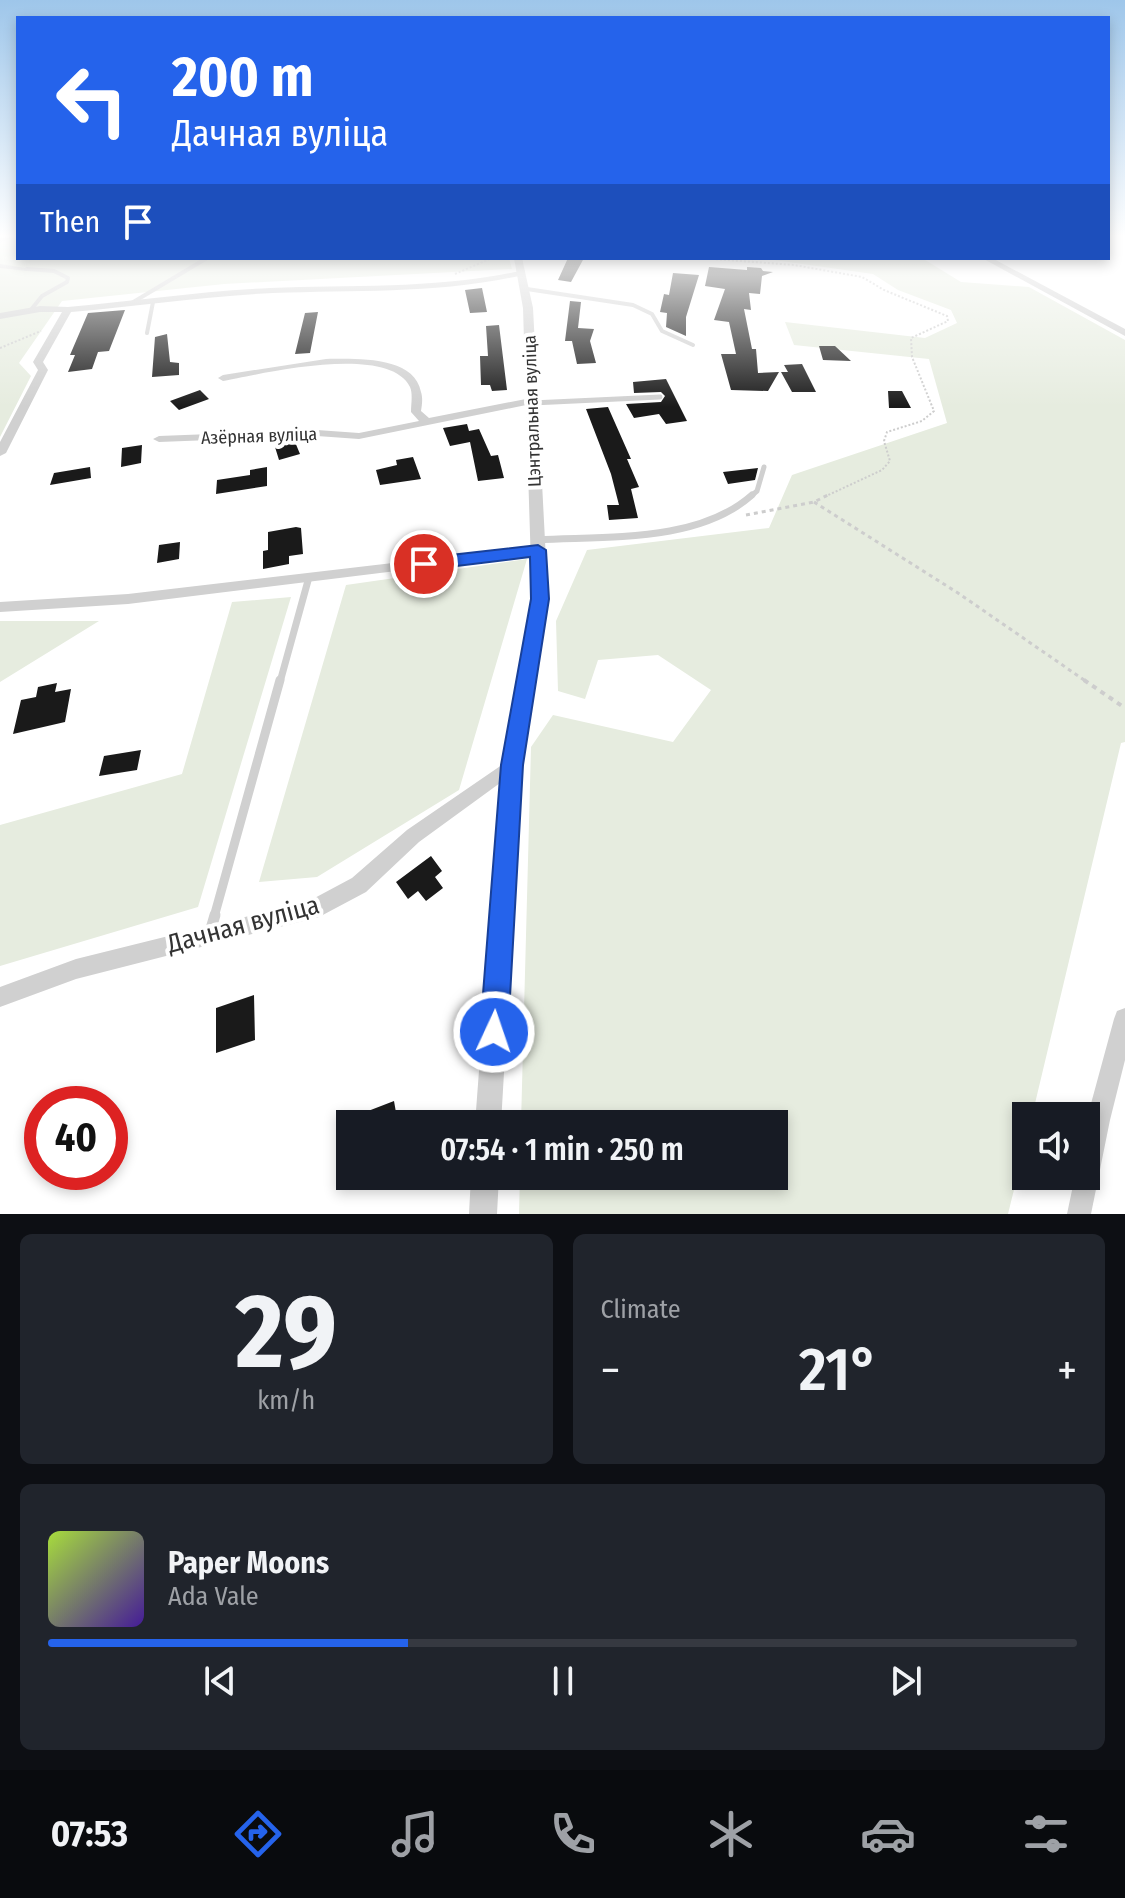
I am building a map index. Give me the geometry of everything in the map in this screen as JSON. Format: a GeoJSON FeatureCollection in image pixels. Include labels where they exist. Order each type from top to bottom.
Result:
{"type":"FeatureCollection","features":[{"type":"Feature","properties":{"kind":"street"},"geometry":{"type":"LineString","coordinates":[[0,316],[240,294]]}},
{"type":"Feature","properties":{"kind":"street","name":"Цэнтральная вуліца"},"geometry":{"type":"LineString","coordinates":[[489,1110],[512,765],[540,599],[527,294]]}},
{"type":"Feature","properties":{"kind":"street"},"geometry":{"type":"LineString","coordinates":[[1052,294],[1125,333]]}},
{"type":"Feature","properties":{"kind":"street"},"geometry":{"type":"LineString","coordinates":[[0,453],[43,370],[38,362],[68,310]]}},
{"type":"Feature","properties":{"kind":"street"},"geometry":{"type":"LineString","coordinates":[[223,378],[323,361],[385,366],[411,380],[416,388],[416,412],[428,423],[532,402]]}},
{"type":"Feature","properties":{"kind":"street","name":"Азёрная вуліца"},"geometry":{"type":"LineString","coordinates":[[159,439],[317,433],[359,436],[428,423]]}},
{"type":"Feature","properties":{"kind":"street"},"geometry":{"type":"LineString","coordinates":[[0,607],[128,599],[538,545]]}},
{"type":"Feature","properties":{"kind":"street","name":"Дачная вуліца"},"geometry":{"type":"LineString","coordinates":[[0,997],[76,969],[312,910],[359,885],[413,836],[512,765]]}},
{"type":"Feature","properties":{"kind":"street"},"geometry":{"type":"LineString","coordinates":[[1079,1214],[1098,1120],[1125,1019]]}},
{"type":"Feature","properties":{"kind":"street"},"geometry":{"type":"LineString","coordinates":[[483,1214],[484,1190]]}},
{"type":"Feature","properties":{"kind":"lane"},"geometry":{"type":"LineString","coordinates":[[30,311],[46,294]]}},
{"type":"Feature","properties":{"kind":"lane"},"geometry":{"type":"LineString","coordinates":[[130,304],[147,294]]}},
{"type":"Feature","properties":{"kind":"lane"},"geometry":{"type":"LineString","coordinates":[[558,294],[633,305],[652,314],[662,331],[693,345]]}},
{"type":"Feature","properties":{"kind":"lane"},"geometry":{"type":"LineString","coordinates":[[147,333],[153,302]]}},
{"type":"Feature","properties":{"kind":"lane"},"geometry":{"type":"LineString","coordinates":[[532,402],[660,397]]}},
{"type":"Feature","properties":{"kind":"lane"},"geometry":{"type":"LineString","coordinates":[[538,545],[665,531],[712,521],[737,509],[758,492],[764,479],[764,467]]}},
{"type":"Feature","properties":{"kind":"lane"},"geometry":{"type":"LineString","coordinates":[[210,934],[309,577]]}},
{"type":"Feature","properties":{"kind":"path"},"geometry":{"type":"LineString","coordinates":[[712,521],[814,502],[882,470],[890,461],[884,441],[887,432],[922,421],[934,411],[919,378],[910,347],[911,338],[943,325],[948,321],[947,316],[894,294]]}},
{"type":"Feature","properties":{"kind":"path"},"geometry":{"type":"LineString","coordinates":[[0,348],[60,323]]}},
{"type":"Feature","properties":{"kind":"path"},"geometry":{"type":"LineString","coordinates":[[814,502],[958,593],[1125,708]]}},
{"type":"Feature","properties":{"kind":"shaded area"},"geometry":{"type":"Polygon","coordinates":[[[0,294],[132,294],[62,301],[19,363],[31,376],[0,437],[0,294]]]}},
{"type":"Feature","properties":{"kind":"shaded area"},"geometry":{"type":"Polygon","coordinates":[[[908,294],[1041,294],[1125,340],[1125,742],[1121,743],[1035,1102],[1012,1102],[1014,1190],[1008,1214],[519,1214],[520,1190],[788,1190],[788,1110],[521,1110],[531,747],[553,715],[673,742],[711,690],[658,655],[598,660],[585,699],[558,691],[556,621],[587,550],[769,528],[792,475],[947,423],[929,359],[794,345],[785,322],[925,338],[957,323],[951,310],[908,294]]]}},
{"type":"Feature","properties":{"kind":"shaded area"},"geometry":{"type":"Polygon","coordinates":[[[527,559],[459,790],[317,877],[259,882],[346,585],[527,559]]]}},
{"type":"Feature","properties":{"kind":"shaded area"},"geometry":{"type":"Polygon","coordinates":[[[291,597],[198,907],[0,966],[0,825],[182,774],[232,602],[291,597]]]}},
{"type":"Feature","properties":{"kind":"shaded area"},"geometry":{"type":"Polygon","coordinates":[[[0,621],[99,621],[0,682],[0,621]]]}},
{"type":"Feature","properties":{"kind":"building"},"geometry":{"type":"Polygon","coordinates":[[[466,294],[483,294],[487,312],[470,313],[466,294]]]}},
{"type":"Feature","properties":{"kind":"building"},"geometry":{"type":"Polygon","coordinates":[[[664,294],[693,294],[686,317],[686,336],[666,327],[667,313],[660,312],[664,294]]]}},
{"type":"Feature","properties":{"kind":"building"},"geometry":{"type":"Polygon","coordinates":[[[723,294],[749,294],[751,310],[744,309],[752,349],[756,349],[758,373],[779,372],[768,391],[731,390],[721,354],[736,354],[729,322],[714,320],[723,294]]]}},
{"type":"Feature","properties":{"kind":"building"},"geometry":{"type":"Polygon","coordinates":[[[570,301],[581,302],[578,328],[594,329],[590,341],[596,363],[577,364],[572,341],[565,341],[570,301]]]}},
{"type":"Feature","properties":{"kind":"building"},"geometry":{"type":"Polygon","coordinates":[[[125,310],[109,351],[98,352],[92,369],[68,372],[75,355],[70,355],[88,313],[125,310]]]}},
{"type":"Feature","properties":{"kind":"building"},"geometry":{"type":"Polygon","coordinates":[[[318,312],[310,353],[295,354],[305,313],[318,312]]]}},
{"type":"Feature","properties":{"kind":"building"},"geometry":{"type":"Polygon","coordinates":[[[499,325],[507,390],[492,391],[490,385],[481,385],[480,356],[488,356],[486,326],[499,325]]]}},
{"type":"Feature","properties":{"kind":"building"},"geometry":{"type":"Polygon","coordinates":[[[167,334],[170,362],[179,363],[179,375],[152,377],[155,337],[167,334]]]}},
{"type":"Feature","properties":{"kind":"building"},"geometry":{"type":"Polygon","coordinates":[[[819,346],[835,346],[851,361],[823,360],[819,346]]]}},
{"type":"Feature","properties":{"kind":"building"},"geometry":{"type":"Polygon","coordinates":[[[802,364],[816,392],[792,392],[781,372],[788,372],[784,365],[802,364]]]}},
{"type":"Feature","properties":{"kind":"building"},"geometry":{"type":"Polygon","coordinates":[[[666,379],[687,421],[666,424],[659,414],[634,418],[626,404],[661,402],[665,396],[661,392],[634,393],[633,382],[666,379]]]}},
{"type":"Feature","properties":{"kind":"building"},"geometry":{"type":"Polygon","coordinates":[[[200,390],[209,399],[179,410],[170,401],[200,390]]]}},
{"type":"Feature","properties":{"kind":"building"},"geometry":{"type":"Polygon","coordinates":[[[888,391],[902,391],[911,408],[889,408],[888,391]]]}},
{"type":"Feature","properties":{"kind":"building"},"geometry":{"type":"Polygon","coordinates":[[[608,407],[631,459],[627,459],[639,487],[631,489],[638,518],[609,520],[607,505],[619,505],[611,474],[586,409],[608,407]]]}},
{"type":"Feature","properties":{"kind":"building"},"geometry":{"type":"Polygon","coordinates":[[[467,424],[469,431],[479,429],[491,456],[498,455],[504,478],[478,481],[470,442],[450,446],[443,428],[467,424]]]}},
{"type":"Feature","properties":{"kind":"building"},"geometry":{"type":"Polygon","coordinates":[[[295,442],[300,454],[279,460],[275,447],[295,442]]]}},
{"type":"Feature","properties":{"kind":"building"},"geometry":{"type":"Polygon","coordinates":[[[142,445],[141,463],[121,467],[122,448],[142,445]]]}},
{"type":"Feature","properties":{"kind":"building"},"geometry":{"type":"Polygon","coordinates":[[[413,457],[421,479],[380,485],[376,470],[397,465],[396,460],[413,457]]]}},
{"type":"Feature","properties":{"kind":"building"},"geometry":{"type":"Polygon","coordinates":[[[90,467],[91,478],[50,485],[54,473],[90,467]]]}},
{"type":"Feature","properties":{"kind":"building"},"geometry":{"type":"Polygon","coordinates":[[[267,467],[267,486],[216,494],[217,480],[250,475],[250,470],[267,467]]]}},
{"type":"Feature","properties":{"kind":"building"},"geometry":{"type":"Polygon","coordinates":[[[758,468],[755,480],[728,484],[723,472],[758,468]]]}},
{"type":"Feature","properties":{"kind":"building"},"geometry":{"type":"Polygon","coordinates":[[[301,528],[303,554],[289,556],[289,564],[263,569],[263,551],[268,550],[268,532],[301,528]]]}},
{"type":"Feature","properties":{"kind":"building"},"geometry":{"type":"Polygon","coordinates":[[[180,542],[179,559],[157,563],[159,545],[180,542]]]}},
{"type":"Feature","properties":{"kind":"building"},"geometry":{"type":"Polygon","coordinates":[[[57,683],[55,692],[71,689],[65,722],[13,734],[21,700],[36,697],[38,687],[57,683]]]}},
{"type":"Feature","properties":{"kind":"building"},"geometry":{"type":"Polygon","coordinates":[[[141,750],[137,770],[99,776],[104,756],[141,750]]]}},
{"type":"Feature","properties":{"kind":"building"},"geometry":{"type":"Polygon","coordinates":[[[431,856],[442,871],[435,877],[443,888],[426,901],[418,891],[408,899],[396,882],[431,856]]]}},
{"type":"Feature","properties":{"kind":"building"},"geometry":{"type":"Polygon","coordinates":[[[254,995],[255,1040],[216,1053],[216,1008],[254,995]]]}},
{"type":"Feature","properties":{"kind":"building"},"geometry":{"type":"Polygon","coordinates":[[[394,1101],[396,1110],[371,1110],[394,1101]]]}},
{"type":"Feature","properties":{"kind":"route"},"geometry":{"type":"LineString","coordinates":[[424,564],[538,550],[540,599],[512,765],[494,1032]]}}]}
